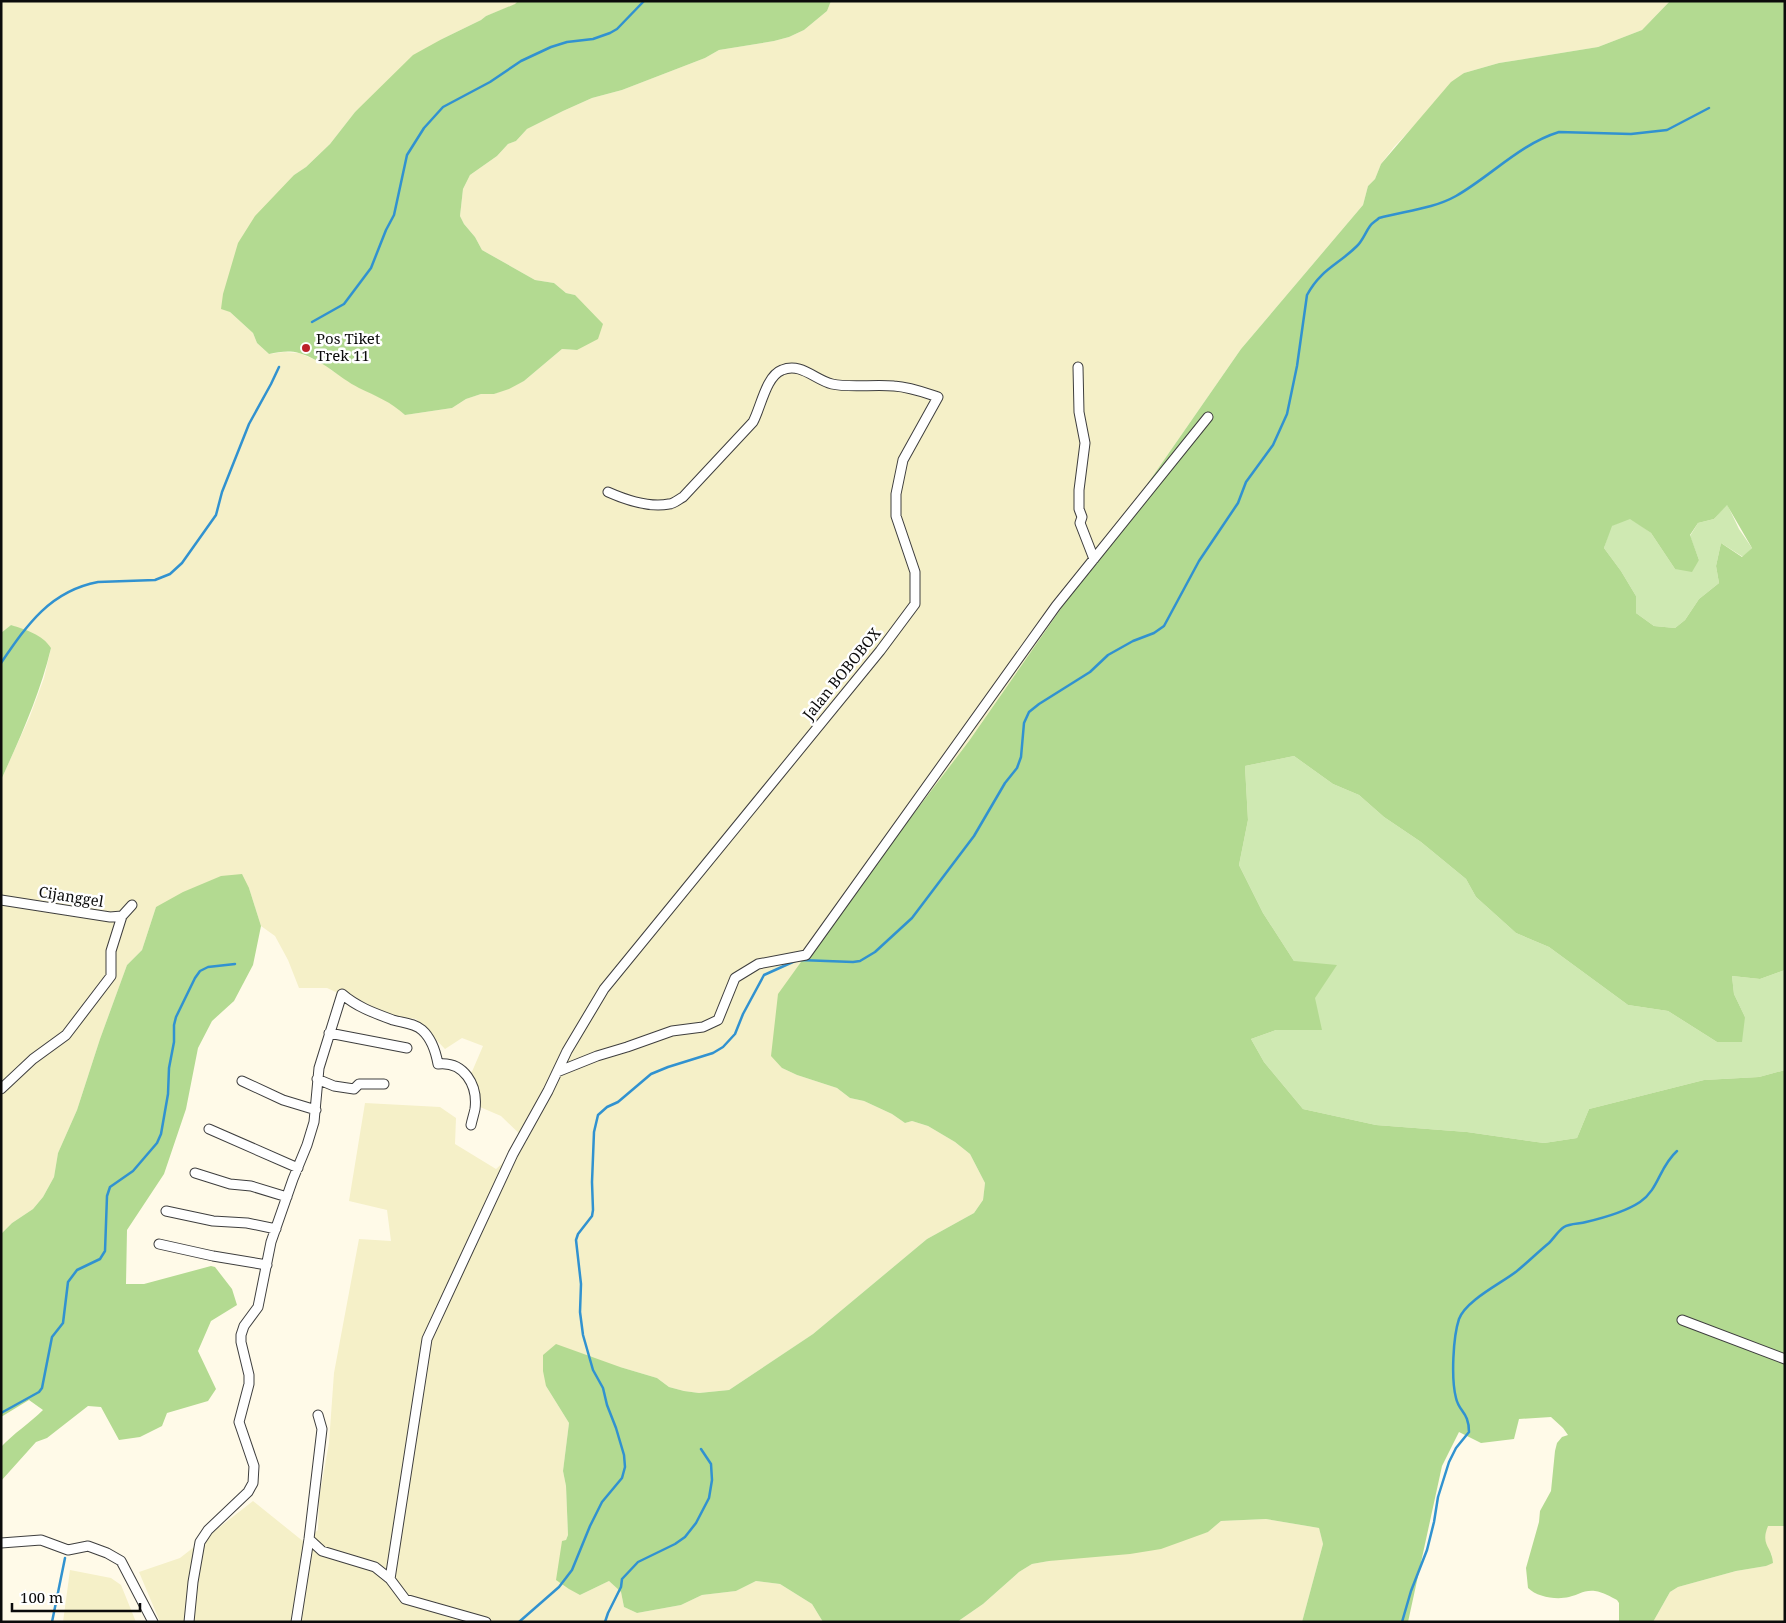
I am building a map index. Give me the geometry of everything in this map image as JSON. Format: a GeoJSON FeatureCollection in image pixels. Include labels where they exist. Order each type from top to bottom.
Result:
{"type":"FeatureCollection","features":[{"type":"Feature","properties":{"kind":"street"},"geometry":{"type":"LineString","coordinates":[[1078,367],[1079,412],[1085,443],[1079,490],[1079,510],[1082,517],[1080,523],[1094,559]]}},
{"type":"Feature","properties":{"kind":"street","name":"Jalan BOBOBOX"},"geometry":{"type":"LineString","coordinates":[[390,1579],[427,1339],[513,1154],[548,1091],[566,1050],[604,989],[880,652],[915,604],[915,572],[896,516],[896,494],[903,460],[938,397],[914,389],[893,386],[833,384],[820,380],[808,371],[790,368],[780,370],[770,380],[760,410],[753,422],[683,497],[671,504],[654,505],[626,499],[608,492]]}},
{"type":"Feature","properties":{"kind":"street"},"geometry":{"type":"LineString","coordinates":[[557,1072],[597,1056],[672,1031],[702,1027],[718,1020],[735,978],[758,964],[806,955],[1056,606],[1208,417]]}},
{"type":"Feature","properties":{"kind":"street","name":"Cijanggel"},"geometry":{"type":"LineString","coordinates":[[1,900],[110,917],[122,916],[132,905]]}},
{"type":"Feature","properties":{"kind":"street"},"geometry":{"type":"LineString","coordinates":[[1,1089],[33,1059],[66,1036],[111,976],[111,951],[122,916]]}},
{"type":"Feature","properties":{"kind":"street"},"geometry":{"type":"LineString","coordinates":[[189,1622],[200,1542],[208,1530],[248,1492],[253,1483],[254,1466],[239,1422],[248,1389],[249,1375],[241,1335],[244,1326],[258,1307],[276,1229],[314,1122],[317,1079],[342,994],[352,1003],[362,1008],[412,1024],[422,1030],[434,1050],[438,1064],[448,1063],[463,1071],[470,1081],[475,1099],[475,1110],[471,1125]]}},
{"type":"Feature","properties":{"kind":"street"},"geometry":{"type":"LineString","coordinates":[[330,1033],[406,1048]]}},
{"type":"Feature","properties":{"kind":"street"},"geometry":{"type":"LineString","coordinates":[[317,1079],[334,1086],[354,1089],[360,1084],[384,1084]]}},
{"type":"Feature","properties":{"kind":"street"},"geometry":{"type":"LineString","coordinates":[[242,1081],[283,1100],[316,1110]]}},
{"type":"Feature","properties":{"kind":"street"},"geometry":{"type":"LineString","coordinates":[[210,1129],[298,1168]]}},
{"type":"Feature","properties":{"kind":"street"},"geometry":{"type":"LineString","coordinates":[[195,1173],[230,1184],[251,1186],[287,1197]]}},
{"type":"Feature","properties":{"kind":"street"},"geometry":{"type":"LineString","coordinates":[[166,1211],[213,1221],[247,1223],[276,1229]]}},
{"type":"Feature","properties":{"kind":"street"},"geometry":{"type":"LineString","coordinates":[[159,1244],[213,1256],[268,1261]]}},
{"type":"Feature","properties":{"kind":"street"},"geometry":{"type":"LineString","coordinates":[[1682,1320],[1785,1359]]}},
{"type":"Feature","properties":{"kind":"street"},"geometry":{"type":"LineString","coordinates":[[296,1622],[309,1539],[322,1429],[318,1415]]}},
{"type":"Feature","properties":{"kind":"street"},"geometry":{"type":"LineString","coordinates":[[309,1539],[322,1551],[375,1567],[390,1579],[405,1599],[486,1622]]}},
{"type":"Feature","properties":{"kind":"street"},"geometry":{"type":"LineString","coordinates":[[1,1543],[41,1540],[68,1550],[88,1546],[114,1557],[121,1562],[153,1622]]}},
{"type":"Feature","properties":{"kind":"shaded area"},"geometry":{"type":"Polygon","coordinates":[[[1,1],[518,1],[516,4],[486,16],[442,39],[355,112],[330,144],[306,167],[294,175],[230,312],[253,333],[257,343],[269,354],[299,353],[325,364],[331,370],[359,387],[393,404],[405,415],[452,408],[466,399],[481,394],[494,394],[524,381],[562,349],[577,350],[575,295],[566,293],[554,283],[535,280],[482,250],[475,237],[464,224],[460,216],[463,189],[470,175],[497,156],[508,144],[516,141],[527,129],[563,111],[592,98],[622,90],[705,58],[719,50],[789,37],[804,30],[827,11],[831,1],[1670,1],[1642,30],[1598,47],[1499,63],[1464,73],[1394,147],[1381,164],[1375,179],[1368,186],[1363,205],[1241,349],[969,741],[806,955],[782,1068],[837,1088],[850,1098],[864,1101],[892,1114],[905,1123],[912,1121],[928,1126],[955,1142],[970,1154],[985,1183],[983,1200],[974,1213],[927,1239],[813,1334],[729,1390],[699,1393],[684,1391],[669,1387],[657,1378],[620,1367],[546,1386],[569,1423],[563,1471],[566,1486],[568,1535],[566,1540],[580,1595],[609,1581],[621,1592],[624,1607],[637,1613],[681,1605],[702,1595],[736,1591],[756,1581],[780,1584],[812,1604],[823,1622],[160,1622],[139,1572],[180,1558],[253,1501],[304,1542],[318,1530],[319,1498],[329,1443],[334,1373],[359,1239],[391,1241],[387,1210],[349,1201],[365,1103],[440,1107],[456,1118],[455,1144],[496,1169],[527,1141],[501,1116],[480,1107],[471,1074],[483,1046],[462,1038],[445,1049],[416,1019],[386,1015],[327,988],[299,988],[288,960],[275,936],[261,926],[249,888],[156,907],[142,950],[127,965],[77,1110],[58,1153],[54,1177],[43,1197],[33,1209],[12,1223],[1,1234],[1,780],[30,716],[44,678],[51,648],[11,625],[1,633],[1,1]]]}},
{"type":"Feature","properties":{"kind":"shaded area"},"geometry":{"type":"Polygon","coordinates":[[[1266,1519],[1319,1528],[1323,1544],[1302,1622],[957,1622],[983,1604],[1019,1572],[1032,1564],[1208,1532],[1221,1521],[1266,1519]]]}},
{"type":"Feature","properties":{"kind":"shaded area"},"geometry":{"type":"Polygon","coordinates":[[[1767,1526],[1785,1526],[1785,1622],[1653,1622],[1670,1592],[1678,1587],[1736,1571],[1766,1566],[1772,1555],[1764,1541],[1767,1526]]]}},
{"type":"Feature","properties":{"kind":"shaded area"},"geometry":{"type":"Polygon","coordinates":[[[70,1570],[111,1578],[121,1585],[136,1622],[63,1622],[70,1570]]]}},
{"type":"Feature","properties":{"kind":"green space"},"geometry":{"type":"Polygon","coordinates":[[[518,1],[831,1],[827,11],[804,30],[789,37],[719,50],[705,58],[622,90],[592,98],[563,111],[527,129],[516,141],[508,144],[497,156],[470,175],[463,189],[460,216],[482,250],[535,280],[554,283],[566,293],[575,295],[603,324],[598,339],[577,350],[562,349],[524,381],[509,389],[466,399],[452,408],[405,415],[389,403],[351,384],[308,356],[292,352],[269,354],[257,343],[253,333],[230,312],[221,309],[223,294],[238,243],[255,216],[294,175],[306,167],[330,144],[355,112],[413,55],[518,1]]]}},
{"type":"Feature","properties":{"kind":"green space"},"geometry":{"type":"Polygon","coordinates":[[[1670,1],[1785,1],[1785,970],[1760,979],[1732,976],[1734,994],[1745,1017],[1742,1042],[1717,1042],[1668,1011],[1628,1005],[1549,947],[1516,933],[1476,897],[1466,879],[1421,842],[1384,817],[1359,795],[1333,784],[1294,756],[1245,766],[1248,820],[1239,865],[1263,913],[1294,961],[1337,965],[1315,998],[1322,1030],[1276,1030],[1251,1039],[1264,1062],[1303,1109],[1376,1125],[1467,1132],[1544,1143],[1577,1138],[1589,1109],[1704,1080],[1759,1077],[1785,1070],[1785,1526],[1768,1526],[1765,1538],[1773,1563],[1678,1587],[1670,1592],[1653,1622],[1619,1622],[1619,1603],[1617,1600],[1595,1591],[1558,1598],[1542,1596],[1532,1591],[1528,1588],[1526,1568],[1539,1522],[1540,1511],[1551,1491],[1557,1443],[1562,1437],[1568,1435],[1551,1417],[1519,1419],[1514,1439],[1481,1443],[1459,1432],[1442,1466],[1408,1622],[1302,1622],[1323,1544],[1319,1528],[1266,1519],[1221,1521],[1208,1532],[1161,1549],[1032,1564],[1019,1572],[983,1604],[957,1622],[823,1622],[812,1604],[780,1584],[756,1581],[736,1591],[702,1595],[681,1605],[637,1613],[624,1607],[621,1592],[609,1581],[580,1595],[556,1580],[562,1541],[566,1540],[568,1535],[566,1486],[563,1471],[569,1423],[546,1386],[543,1371],[543,1355],[556,1344],[657,1378],[669,1387],[684,1391],[699,1393],[729,1390],[813,1334],[927,1239],[974,1213],[983,1200],[985,1183],[970,1154],[955,1142],[928,1126],[912,1121],[905,1123],[892,1114],[864,1101],[850,1098],[837,1088],[782,1068],[771,1056],[778,994],[969,741],[1241,349],[1363,205],[1368,186],[1375,179],[1381,164],[1451,82],[1464,73],[1499,63],[1598,47],[1642,30],[1670,1]],[[1727,505],[1714,519],[1698,523],[1690,535],[1699,560],[1692,572],[1675,569],[1651,533],[1630,519],[1612,526],[1604,548],[1636,596],[1636,613],[1654,626],[1675,628],[1685,620],[1699,599],[1719,583],[1716,566],[1721,543],[1742,557],[1752,548],[1727,505]]]}},
{"type":"Feature","properties":{"kind":"green space"},"geometry":{"type":"Polygon","coordinates":[[[1727,504],[1739,529],[1752,548],[1743,557],[1721,543],[1716,566],[1719,583],[1699,599],[1685,620],[1675,628],[1654,626],[1636,613],[1636,596],[1604,548],[1611,526],[1630,518],[1651,533],[1675,569],[1699,560],[1690,536],[1698,523],[1714,519],[1727,504]]]}},
{"type":"Feature","properties":{"kind":"green space"},"geometry":{"type":"Polygon","coordinates":[[[11,625],[38,636],[51,648],[36,698],[1,780],[1,633],[11,625]]]}},
{"type":"Feature","properties":{"kind":"green space"},"geometry":{"type":"Polygon","coordinates":[[[1294,756],[1333,784],[1359,795],[1384,817],[1421,842],[1466,879],[1476,897],[1516,933],[1549,947],[1628,1005],[1668,1011],[1717,1042],[1745,1017],[1734,994],[1732,976],[1760,979],[1785,970],[1785,1070],[1759,1077],[1704,1080],[1589,1109],[1577,1138],[1544,1143],[1467,1132],[1376,1125],[1303,1109],[1264,1062],[1251,1039],[1276,1030],[1321,1030],[1294,961],[1263,913],[1239,865],[1248,820],[1245,766],[1294,756]]]}},
{"type":"Feature","properties":{"kind":"green space"},"geometry":{"type":"Polygon","coordinates":[[[242,874],[249,888],[261,926],[253,965],[234,1001],[212,1021],[198,1048],[186,1109],[164,1174],[127,1230],[126,1284],[144,1284],[211,1266],[215,1267],[232,1289],[237,1305],[211,1321],[198,1351],[216,1389],[208,1401],[167,1413],[162,1426],[140,1437],[119,1440],[101,1407],[88,1406],[47,1438],[36,1442],[1,1481],[1,1447],[43,1410],[29,1400],[1,1417],[1,1234],[12,1223],[33,1209],[43,1197],[54,1177],[58,1153],[77,1110],[127,965],[142,950],[156,907],[183,892],[221,876],[242,874]]]}},
{"type":"Feature","properties":{"kind":"waterway"},"geometry":{"type":"LineString","coordinates":[[312,322],[344,304],[371,268],[394,215],[407,155],[424,128],[443,107],[490,82],[521,61],[551,47],[567,42],[593,39],[610,33],[617,29],[644,1]]}},
{"type":"Feature","properties":{"kind":"waterway"},"geometry":{"type":"LineString","coordinates":[[800,960],[853,962],[860,961],[875,952],[912,918],[974,836],[1005,783],[1017,768],[1021,757],[1024,723],[1029,712],[1090,672],[1108,655],[1133,641],[1154,633],[1164,626],[1199,561],[1238,503],[1246,482],[1273,445],[1287,414],[1297,366],[1307,295],[1312,286],[1324,273],[1357,246],[1372,224],[1379,218],[1428,207],[1456,196],[1518,152],[1545,137],[1559,132],[1631,134],[1667,130],[1709,108]]}},
{"type":"Feature","properties":{"kind":"waterway"},"geometry":{"type":"LineString","coordinates":[[1,663],[30,623],[66,593],[98,582],[155,580],[170,574],[182,563],[216,515],[222,492],[249,424],[279,367]]}},
{"type":"Feature","properties":{"kind":"waterway"},"geometry":{"type":"LineString","coordinates":[[519,1622],[559,1587],[572,1570],[602,1502],[622,1478],[625,1467],[624,1455],[603,1388],[593,1370],[583,1335],[580,1312],[581,1284],[576,1240],[578,1234],[592,1216],[594,1132],[598,1115],[607,1107],[618,1102],[651,1074],[713,1053],[723,1047],[735,1034],[743,1014],[764,975],[795,961]]}},
{"type":"Feature","properties":{"kind":"waterway"},"geometry":{"type":"LineString","coordinates":[[1,1413],[39,1392],[42,1388],[52,1337],[63,1323],[68,1282],[77,1270],[100,1259],[105,1251],[107,1196],[110,1187],[133,1171],[157,1143],[161,1134],[168,1094],[174,1025],[195,978],[200,971],[208,967],[235,964]]}},
{"type":"Feature","properties":{"kind":"waterway"},"geometry":{"type":"LineString","coordinates":[[1402,1622],[1411,1591],[1427,1550],[1438,1497],[1449,1462],[1456,1448],[1469,1432],[1466,1416],[1457,1403],[1454,1390],[1453,1358],[1455,1336],[1459,1319],[1463,1312],[1485,1292],[1521,1268],[1564,1227],[1614,1214],[1640,1202],[1651,1191],[1666,1164],[1677,1151]]}},
{"type":"Feature","properties":{"kind":"waterway"},"geometry":{"type":"LineString","coordinates":[[605,1622],[621,1587],[622,1579],[638,1562],[685,1537],[696,1523],[709,1498],[712,1480],[711,1464],[701,1449]]}},
{"type":"Feature","properties":{"kind":"waterway"},"geometry":{"type":"LineString","coordinates":[[52,1622],[65,1558]]}},
{"type":"Feature","properties":{"kind":"place","name":"Pos Tiket Trek 11"},"geometry":{"type":"Point","coordinates":[306,348]}}]}
